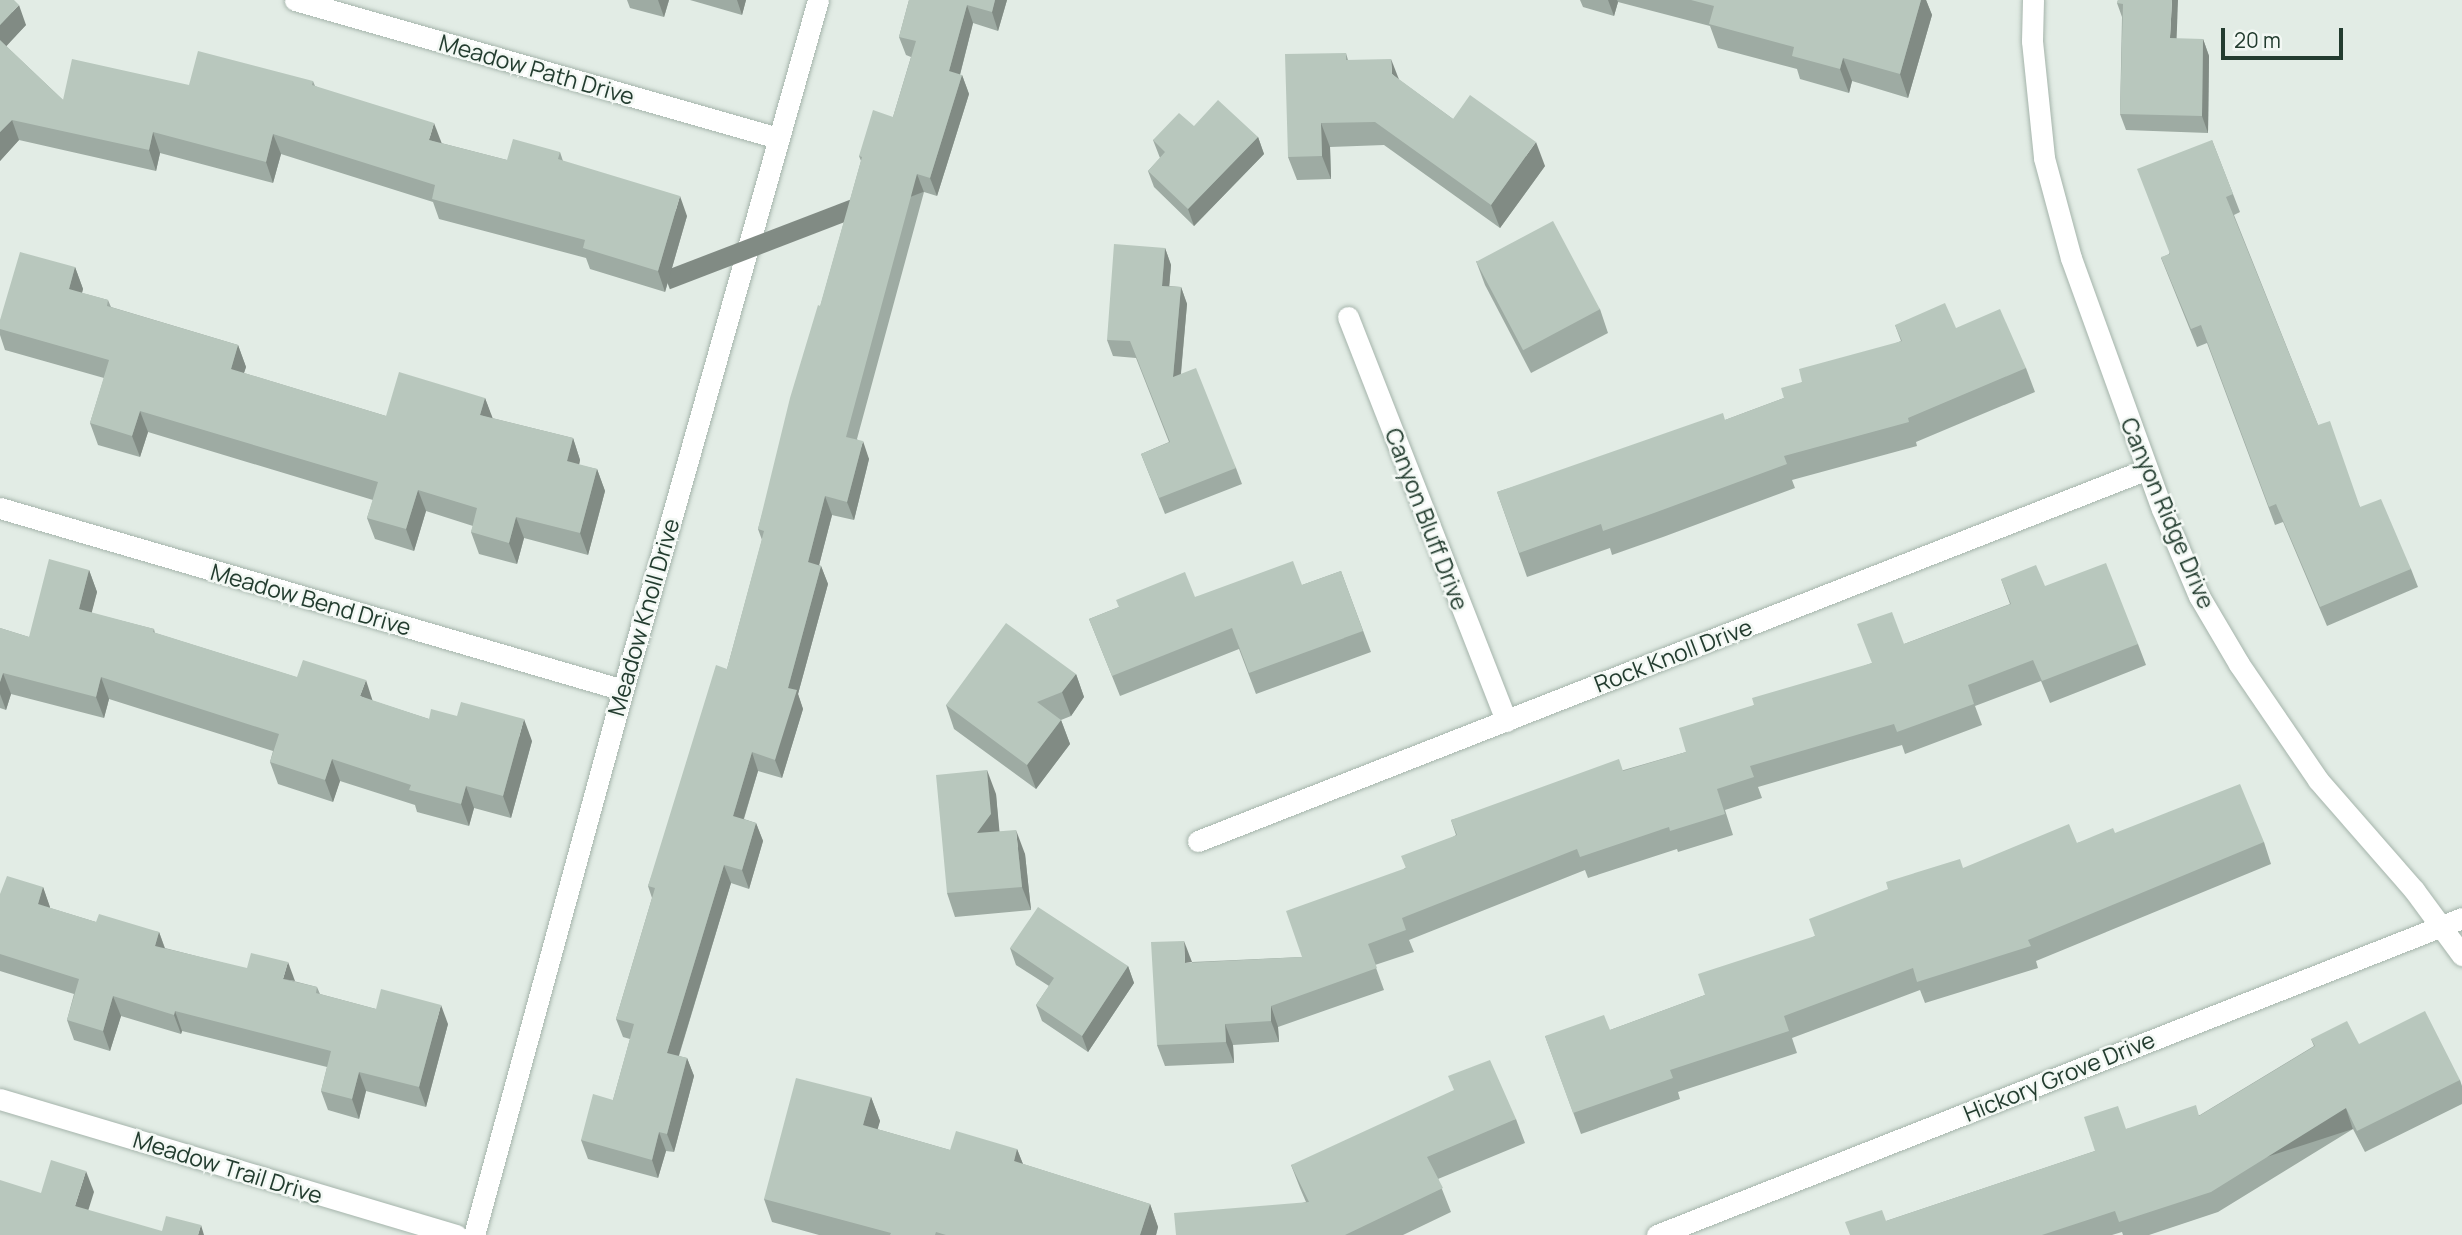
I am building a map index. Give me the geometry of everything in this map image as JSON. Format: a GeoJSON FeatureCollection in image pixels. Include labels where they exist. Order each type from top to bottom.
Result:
{"type":"FeatureCollection","features":[{"type":"Feature","properties":{"kind":"street","name":"Meadow Path Drive"},"geometry":{"type":"LineString","coordinates":[[295,0],[778,138]]}},
{"type":"Feature","properties":{"kind":"street","name":"Meadow Knoll Drive"},"geometry":{"type":"LineString","coordinates":[[474,1235],[623,690],[818,0]]}},
{"type":"Feature","properties":{"kind":"street","name":"Canyon Ridge Drive"},"geometry":{"type":"LineString","coordinates":[[2033,0],[2032,41],[2044,158],[2071,258],[2147,469],[2200,596],[2239,664],[2318,780],[2441,925],[2462,955]]}},
{"type":"Feature","properties":{"kind":"street","name":"Canyon Bluff Drive"},"geometry":{"type":"LineString","coordinates":[[1348,317],[1506,721]]}},
{"type":"Feature","properties":{"kind":"street","name":"Rock Knoll Drive"},"geometry":{"type":"LineString","coordinates":[[1198,841],[2147,469]]}},
{"type":"Feature","properties":{"kind":"street","name":"Meadow Bend Drive"},"geometry":{"type":"LineString","coordinates":[[0,508],[623,690]]}},
{"type":"Feature","properties":{"kind":"street","name":"Hickory Grove Drive"},"geometry":{"type":"LineString","coordinates":[[1657,1235],[2462,918]]}},
{"type":"Feature","properties":{"kind":"street","name":"Meadow Trail Drive"},"geometry":{"type":"LineString","coordinates":[[0,1099],[456,1235]]}},
{"type":"Feature","properties":{"kind":"building"},"geometry":{"type":"Polygon","coordinates":[[[0,0],[14,0],[19,5],[0,25],[0,0]]]}},
{"type":"Feature","properties":{"kind":"building"},"geometry":{"type":"Polygon","coordinates":[[[909,0],[995,0],[992,12],[967,5],[949,71],[962,75],[930,178],[917,174],[846,437],[863,441],[847,502],[825,496],[808,562],[821,566],[788,688],[797,690],[775,760],[752,752],[733,816],[756,823],[742,870],[724,865],[667,1053],[687,1058],[667,1134],[659,1132],[652,1160],[581,1140],[593,1094],[613,1100],[634,1024],[616,1019],[655,888],[648,886],[716,665],[727,669],[764,531],[758,529],[790,398],[818,305],[820,306],[873,110],[893,117],[916,41],[899,37],[909,0]]]}},
{"type":"Feature","properties":{"kind":"building"},"geometry":{"type":"Polygon","coordinates":[[[1691,0],[1921,0],[1900,74],[1843,58],[1840,69],[1792,56],[1794,47],[1709,24],[1714,6],[1691,0]]]}},
{"type":"Feature","properties":{"kind":"building"},"geometry":{"type":"Polygon","coordinates":[[[2118,0],[2172,0],[2170,38],[2203,39],[2202,116],[2120,114],[2123,4],[2117,3],[2118,0]]]}},
{"type":"Feature","properties":{"kind":"building"},"geometry":{"type":"Polygon","coordinates":[[[0,40],[63,100],[72,59],[189,85],[198,51],[313,81],[312,85],[434,123],[429,140],[507,160],[513,139],[560,152],[558,159],[680,196],[658,271],[583,248],[585,240],[432,199],[435,185],[273,134],[266,162],[153,132],[149,150],[12,120],[0,132],[0,40]]]}},
{"type":"Feature","properties":{"kind":"building"},"geometry":{"type":"Polygon","coordinates":[[[1346,53],[1346,60],[1391,59],[1392,74],[1453,119],[1470,95],[1536,142],[1491,205],[1375,122],[1321,123],[1322,156],[1288,157],[1285,54],[1346,53]]]}},
{"type":"Feature","properties":{"kind":"building"},"geometry":{"type":"Polygon","coordinates":[[[1218,100],[1258,137],[1188,209],[1148,171],[1165,152],[1153,140],[1179,113],[1194,126],[1218,100]]]}},
{"type":"Feature","properties":{"kind":"building"},"geometry":{"type":"Polygon","coordinates":[[[2212,140],[2233,194],[2226,197],[2318,425],[2330,421],[2360,507],[2381,499],[2411,569],[2320,607],[2276,504],[2269,507],[2201,325],[2191,329],[2161,257],[2170,254],[2137,169],[2212,140]]]}},
{"type":"Feature","properties":{"kind":"building"},"geometry":{"type":"Polygon","coordinates":[[[1553,221],[1600,309],[1523,350],[1476,262],[1553,221]]]}},
{"type":"Feature","properties":{"kind":"building"},"geometry":{"type":"Polygon","coordinates":[[[1114,244],[1165,248],[1162,286],[1181,287],[1173,377],[1196,368],[1236,468],[1159,498],[1141,454],[1170,442],[1130,341],[1107,340],[1114,244]]]}},
{"type":"Feature","properties":{"kind":"building"},"geometry":{"type":"Polygon","coordinates":[[[20,252],[75,267],[69,289],[108,300],[107,306],[238,345],[231,369],[386,416],[399,372],[485,398],[480,415],[573,438],[567,461],[597,469],[580,533],[516,517],[509,543],[471,532],[477,508],[418,490],[406,529],[367,518],[378,482],[140,411],[132,436],[90,423],[109,360],[0,329],[0,320],[20,252]]]}},
{"type":"Feature","properties":{"kind":"building"},"geometry":{"type":"Polygon","coordinates":[[[1945,303],[1956,328],[2000,309],[2026,368],[1908,418],[1909,422],[1784,456],[1787,464],[1654,513],[1603,531],[1601,524],[1519,553],[1497,492],[1723,413],[1725,420],[1784,398],[1781,388],[1802,382],[1799,369],[1902,341],[1895,325],[1945,303]]]}},
{"type":"Feature","properties":{"kind":"building"},"geometry":{"type":"Polygon","coordinates":[[[49,559],[89,570],[79,609],[154,629],[153,632],[297,677],[303,660],[366,680],[360,696],[429,719],[431,709],[457,716],[461,702],[524,719],[503,796],[466,786],[461,804],[409,790],[411,785],[332,759],[325,780],[270,762],[279,734],[101,677],[96,697],[3,673],[0,682],[0,628],[29,637],[49,559]]]}},
{"type":"Feature","properties":{"kind":"building"},"geometry":{"type":"Polygon","coordinates":[[[1293,561],[1302,585],[1341,571],[1363,631],[1249,673],[1232,628],[1112,676],[1089,619],[1119,607],[1116,600],[1185,572],[1195,597],[1293,561]]]}},
{"type":"Feature","properties":{"kind":"building"},"geometry":{"type":"Polygon","coordinates":[[[2106,563],[2138,644],[2042,681],[2033,660],[1968,685],[1974,704],[1897,732],[1894,724],[1750,766],[1754,777],[1717,789],[1725,814],[1670,831],[1669,827],[1580,857],[1577,849],[1402,918],[1406,930],[1368,944],[1377,968],[1271,1006],[1271,1021],[1225,1024],[1226,1042],[1157,1045],[1151,942],[1184,941],[1185,963],[1302,957],[1286,911],[1406,868],[1401,856],[1457,835],[1451,820],[1619,759],[1623,771],[1686,752],[1679,728],[1754,705],[1752,698],[1872,663],[1857,624],[1892,612],[1904,644],[2011,604],[2001,579],[2036,565],[2045,586],[2106,563]]]}},
{"type":"Feature","properties":{"kind":"building"},"geometry":{"type":"Polygon","coordinates":[[[1006,623],[1076,674],[1062,692],[1037,702],[1061,720],[1027,765],[946,705],[1006,623]]]}},
{"type":"Feature","properties":{"kind":"building"},"geometry":{"type":"Polygon","coordinates":[[[987,770],[991,814],[977,833],[1016,830],[1022,887],[947,893],[936,775],[987,770]]]}},
{"type":"Feature","properties":{"kind":"building"},"geometry":{"type":"Polygon","coordinates":[[[2240,784],[2264,842],[2028,940],[2031,946],[1917,982],[1913,968],[1784,1016],[1789,1031],[1670,1070],[1673,1078],[1573,1113],[1545,1036],[1604,1015],[1610,1030],[1705,995],[1698,974],[1815,936],[1809,919],[1888,889],[1886,882],[1960,859],[1963,868],[2069,824],[2077,843],[2113,828],[2115,833],[2240,784]]]}},
{"type":"Feature","properties":{"kind":"building"},"geometry":{"type":"Polygon","coordinates":[[[7,876],[43,887],[38,904],[96,922],[99,914],[159,932],[155,946],[247,968],[251,953],[288,962],[283,979],[317,987],[316,993],[376,1009],[381,989],[441,1005],[419,1087],[359,1072],[352,1099],[321,1091],[331,1051],[175,1011],[174,1015],[113,996],[103,1031],[67,1020],[79,979],[0,954],[0,894],[7,876]]]}},
{"type":"Feature","properties":{"kind":"building"},"geometry":{"type":"Polygon","coordinates":[[[1038,907],[1128,966],[1082,1036],[1036,1005],[1054,978],[1010,948],[1038,907]]]}},
{"type":"Feature","properties":{"kind":"building"},"geometry":{"type":"Polygon","coordinates":[[[2425,1011],[2460,1080],[2357,1131],[2346,1108],[2211,1192],[2119,1222],[2115,1211],[2042,1235],[1850,1235],[1845,1222],[1882,1210],[1886,1221],[2095,1151],[2084,1117],[2118,1106],[2126,1129],[2196,1105],[2199,1116],[2315,1046],[2311,1039],[2347,1021],[2359,1044],[2425,1011]]]}},
{"type":"Feature","properties":{"kind":"building"},"geometry":{"type":"Polygon","coordinates":[[[1490,1060],[1516,1119],[1427,1157],[1443,1188],[1345,1235],[1176,1235],[1174,1213],[1309,1202],[1291,1165],[1454,1090],[1448,1076],[1490,1060]]]}},
{"type":"Feature","properties":{"kind":"building"},"geometry":{"type":"Polygon","coordinates":[[[796,1078],[871,1097],[863,1125],[950,1150],[956,1131],[1017,1149],[1014,1161],[1150,1204],[1140,1235],[946,1235],[936,1232],[935,1235],[890,1235],[891,1233],[764,1199],[796,1078]]]}},
{"type":"Feature","properties":{"kind":"building"},"geometry":{"type":"Polygon","coordinates":[[[51,1160],[86,1171],[75,1206],[162,1231],[166,1216],[201,1225],[198,1235],[0,1235],[0,1180],[41,1193],[51,1160]]]}}]}
